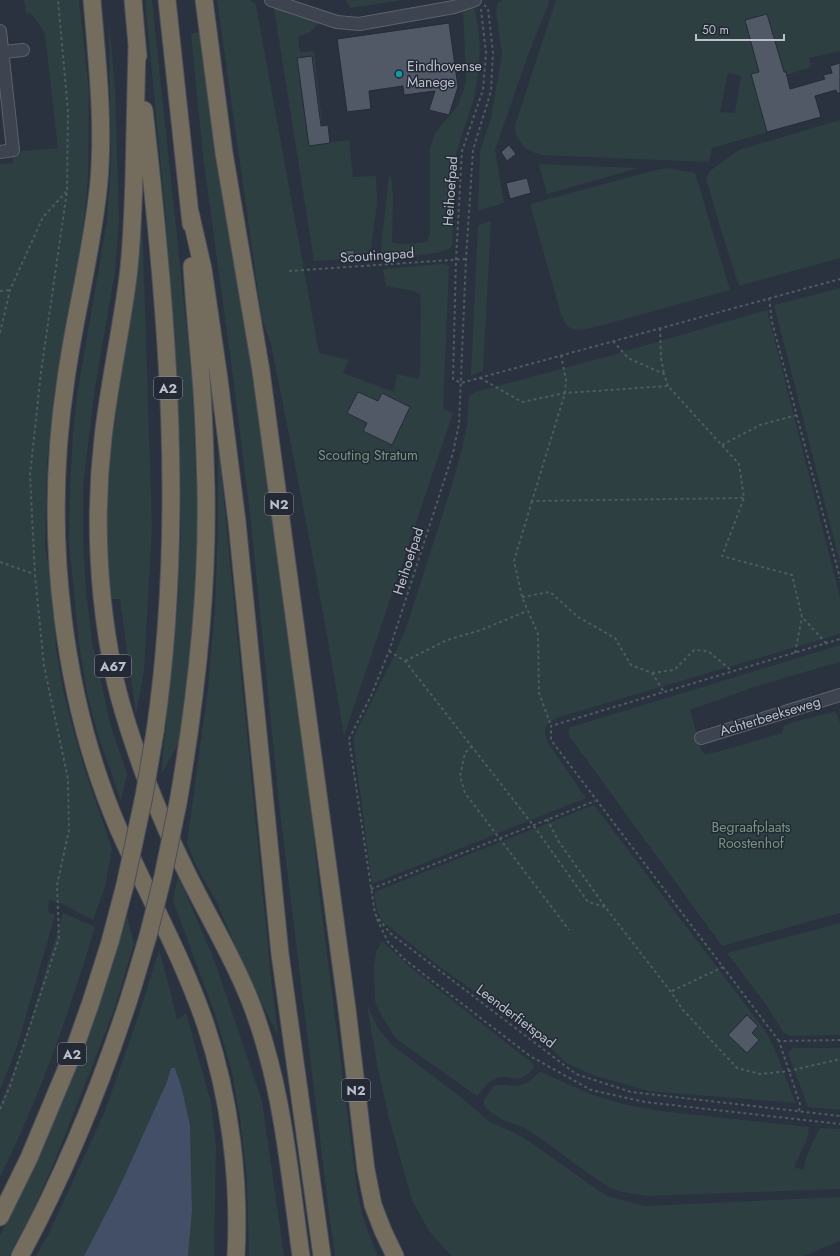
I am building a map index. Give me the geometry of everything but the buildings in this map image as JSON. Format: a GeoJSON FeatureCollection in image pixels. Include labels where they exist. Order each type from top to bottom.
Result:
{"type":"FeatureCollection","features":[{"type":"Feature","properties":{"kind":"highway"},"geometry":{"type":"LineString","coordinates":[[92,0],[98,88],[99,165],[92,230],[66,378],[57,459],[57,558],[62,609],[76,697],[84,730],[100,781],[119,830],[182,965],[198,1004],[212,1046],[226,1103],[233,1154],[236,1256]]}},
{"type":"Feature","properties":{"kind":"highway","name":"A2"},"geometry":{"type":"LineString","coordinates":[[0,1217],[29,1158],[73,1053],[108,950],[125,885],[144,796],[162,686],[172,527],[172,456],[164,306],[133,0]]}},
{"type":"Feature","properties":{"kind":"highway","name":"A2"},"geometry":{"type":"LineString","coordinates":[[20,1256],[60,1177],[103,1072],[124,1014],[148,936],[163,876],[178,803],[196,687],[203,612],[206,529],[205,454],[190,212],[167,0]]}},
{"type":"Feature","properties":{"kind":"highway","name":"N2"},"geometry":{"type":"LineString","coordinates":[[204,0],[224,153],[262,378],[347,1010],[366,1170],[373,1206],[395,1256]]}},
{"type":"Feature","properties":{"kind":"highway","name":"A67"},"geometry":{"type":"LineString","coordinates":[[137,45],[133,207],[130,255],[121,325],[103,437],[98,493],[100,578],[107,635],[114,676],[123,711],[131,738],[159,813],[185,871],[232,959],[250,1000],[264,1043],[276,1087],[285,1138],[301,1256]]}},
{"type":"Feature","properties":{"kind":"highway"},"geometry":{"type":"LineString","coordinates":[[190,212],[203,269],[220,386],[237,522],[280,954],[322,1256]]}},
{"type":"Feature","properties":{"kind":"street"},"geometry":{"type":"LineString","coordinates":[[271,0],[337,22],[359,24],[479,3]]}},
{"type":"Feature","properties":{"kind":"street"},"geometry":{"type":"LineString","coordinates":[[0,31],[13,150],[0,152]]}},
{"type":"Feature","properties":{"kind":"street"},"geometry":{"type":"LineString","coordinates":[[3,52],[23,50]]}},
{"type":"Feature","properties":{"kind":"street","name":"Achterbeekseweg"},"geometry":{"type":"LineString","coordinates":[[701,738],[840,695]]}},
{"type":"Feature","properties":{"kind":"path"},"geometry":{"type":"LineString","coordinates":[[0,1109],[10,1086],[59,938],[57,885],[69,830],[68,778],[44,666],[35,575],[30,475],[41,372],[67,191],[68,112],[58,0]]}},
{"type":"Feature","properties":{"kind":"path","name":"Heihoefpad"},"geometry":{"type":"LineString","coordinates":[[349,739],[371,696],[390,651],[453,453],[459,424],[462,383],[466,259],[473,150],[491,91],[493,53],[488,8],[479,3]]}},
{"type":"Feature","properties":{"kind":"path","name":"Heihoefpad"},"geometry":{"type":"LineString","coordinates":[[462,383],[453,378],[456,259],[462,151],[483,90],[486,53],[479,3]]}},
{"type":"Feature","properties":{"kind":"path"},"geometry":{"type":"LineString","coordinates":[[0,333],[10,290],[43,217],[67,191]]}},
{"type":"Feature","properties":{"kind":"path","name":"Scoutingpad"},"geometry":{"type":"LineString","coordinates":[[289,271],[466,259]]}},
{"type":"Feature","properties":{"kind":"path"},"geometry":{"type":"LineString","coordinates":[[462,383],[840,279]]}},
{"type":"Feature","properties":{"kind":"path"},"geometry":{"type":"LineString","coordinates":[[0,291],[10,290]]}},
{"type":"Feature","properties":{"kind":"path"},"geometry":{"type":"LineString","coordinates":[[769,298],[772,322],[840,578]]}},
{"type":"Feature","properties":{"kind":"path"},"geometry":{"type":"LineString","coordinates":[[660,328],[664,374],[668,386],[739,464],[744,498],[722,556],[792,575],[802,617],[795,653]]}},
{"type":"Feature","properties":{"kind":"path"},"geometry":{"type":"LineString","coordinates":[[613,341],[628,358],[664,374]]}},
{"type":"Feature","properties":{"kind":"path"},"geometry":{"type":"LineString","coordinates":[[561,356],[566,380],[565,393],[514,561],[522,596],[527,611],[538,634],[539,693],[551,726],[551,740],[779,1041],[800,1104],[799,1111]]}},
{"type":"Feature","properties":{"kind":"path"},"geometry":{"type":"LineString","coordinates":[[480,378],[522,402],[565,393],[668,386]]}},
{"type":"Feature","properties":{"kind":"path"},"geometry":{"type":"LineString","coordinates":[[722,445],[760,425],[797,415]]}},
{"type":"Feature","properties":{"kind":"path"},"geometry":{"type":"LineString","coordinates":[[532,500],[744,498]]}},
{"type":"Feature","properties":{"kind":"path"},"geometry":{"type":"LineString","coordinates":[[0,562],[35,575]]}},
{"type":"Feature","properties":{"kind":"path"},"geometry":{"type":"LineString","coordinates":[[522,596],[550,592],[578,616],[615,638],[631,665],[652,673],[674,670],[694,650],[708,651],[732,672]]}},
{"type":"Feature","properties":{"kind":"path"},"geometry":{"type":"LineString","coordinates":[[405,661],[447,640],[481,630],[527,611]]}},
{"type":"Feature","properties":{"kind":"path"},"geometry":{"type":"LineString","coordinates":[[802,617],[826,643]]}},
{"type":"Feature","properties":{"kind":"path"},"geometry":{"type":"LineString","coordinates":[[551,726],[840,639]]}},
{"type":"Feature","properties":{"kind":"path"},"geometry":{"type":"LineString","coordinates":[[390,651],[405,661],[533,825],[588,902],[606,908]]}},
{"type":"Feature","properties":{"kind":"path"},"geometry":{"type":"LineString","coordinates":[[652,673],[664,692]]}},
{"type":"Feature","properties":{"kind":"path","name":"Leenderfietspad"},"geometry":{"type":"LineString","coordinates":[[349,739],[375,914],[390,933],[576,1074],[631,1092],[840,1116]]}},
{"type":"Feature","properties":{"kind":"path"},"geometry":{"type":"LineString","coordinates":[[472,746],[465,753],[460,776],[465,793],[569,930]]}},
{"type":"Feature","properties":{"kind":"path"},"geometry":{"type":"LineString","coordinates":[[371,889],[596,801]]}},
{"type":"Feature","properties":{"kind":"path"},"geometry":{"type":"LineString","coordinates":[[547,819],[559,842],[606,908],[671,992],[683,1010],[737,1068],[760,1074],[789,1071],[840,1059]]}},
{"type":"Feature","properties":{"kind":"path"},"geometry":{"type":"LineString","coordinates":[[375,914],[388,942],[404,959],[530,1056],[591,1090],[645,1102],[840,1124]]}},
{"type":"Feature","properties":{"kind":"path"},"geometry":{"type":"LineString","coordinates":[[671,992],[723,967]]}},
{"type":"Feature","properties":{"kind":"path"},"geometry":{"type":"LineString","coordinates":[[779,1041],[840,1040]]}},
{"type":"Feature","properties":{"kind":"green space"},"geometry":{"type":"Polygon","coordinates":[[[24,0],[79,0],[89,90],[88,178],[83,229],[52,417],[47,464],[45,548],[53,587],[56,650],[65,699],[83,764],[112,849],[105,887],[93,920],[60,903],[49,900],[48,912],[55,915],[18,1044],[0,1090],[0,164],[13,163],[12,152],[58,148],[45,34],[32,14],[26,13],[24,0]]]}},
{"type":"Feature","properties":{"kind":"green space"},"geometry":{"type":"Polygon","coordinates":[[[145,0],[152,0],[192,380],[198,527],[194,609],[182,738],[161,774],[178,602],[181,529],[176,380],[166,219],[145,0]]]}},
{"type":"Feature","properties":{"kind":"green space","name":"Scouting Stratum"},"geometry":{"type":"Polygon","coordinates":[[[217,0],[250,0],[256,5],[319,353],[349,360],[343,373],[394,392],[397,374],[417,379],[419,378],[420,294],[414,291],[386,286],[383,269],[443,264],[449,266],[443,409],[453,413],[344,736],[319,589],[271,344],[262,319],[217,0]]]}},
{"type":"Feature","properties":{"kind":"green space"},"geometry":{"type":"Polygon","coordinates":[[[346,0],[404,0],[350,8],[346,0]]]}},
{"type":"Feature","properties":{"kind":"green space"},"geometry":{"type":"Polygon","coordinates":[[[503,0],[550,0],[528,55],[495,150],[504,203],[478,211],[480,151],[491,118],[502,54],[496,12],[498,3],[503,0]]]}},
{"type":"Feature","properties":{"kind":"green space"},"geometry":{"type":"Polygon","coordinates":[[[556,0],[840,0],[840,51],[809,58],[811,67],[765,82],[781,128],[712,148],[709,162],[541,155],[530,151],[523,146],[514,128],[556,0]],[[728,73],[720,112],[735,113],[741,76],[728,73]]]}},
{"type":"Feature","properties":{"kind":"green space"},"geometry":{"type":"Polygon","coordinates":[[[474,6],[478,25],[480,49],[478,75],[474,98],[456,154],[452,246],[446,250],[429,254],[382,257],[381,249],[389,175],[391,176],[393,196],[392,242],[410,244],[428,241],[430,231],[430,148],[435,133],[457,107],[464,89],[466,79],[463,7],[474,6]]]}},
{"type":"Feature","properties":{"kind":"green space"},"geometry":{"type":"Polygon","coordinates":[[[274,8],[319,23],[310,32],[298,37],[300,52],[314,51],[324,141],[334,142],[349,140],[353,177],[376,176],[377,203],[371,248],[367,258],[314,261],[274,8]]]}},
{"type":"Feature","properties":{"kind":"green space"},"geometry":{"type":"Polygon","coordinates":[[[109,18],[115,90],[119,219],[115,272],[95,387],[83,486],[83,541],[86,591],[92,641],[111,727],[127,774],[121,801],[98,735],[87,693],[79,644],[69,543],[73,432],[78,389],[107,221],[111,164],[109,18]]]}},
{"type":"Feature","properties":{"kind":"green space"},"geometry":{"type":"Polygon","coordinates":[[[201,32],[254,373],[310,800],[321,907],[357,1189],[365,1223],[378,1256],[335,1256],[279,803],[251,522],[203,156],[191,33],[201,32]]]}},
{"type":"Feature","properties":{"kind":"green space"},"geometry":{"type":"Polygon","coordinates":[[[840,120],[840,258],[739,286],[706,178],[711,170],[739,150],[840,120]]]}},
{"type":"Feature","properties":{"kind":"green space"},"geometry":{"type":"Polygon","coordinates":[[[539,164],[638,168],[547,194],[539,164]]]}},
{"type":"Feature","properties":{"kind":"green space"},"geometry":{"type":"Polygon","coordinates":[[[668,168],[695,173],[730,290],[588,329],[577,330],[570,328],[561,314],[530,204],[668,168]]]}},
{"type":"Feature","properties":{"kind":"green space"},"geometry":{"type":"Polygon","coordinates":[[[142,216],[152,526],[144,671],[136,715],[120,599],[112,599],[105,541],[105,493],[111,439],[136,280],[142,216]]]}},
{"type":"Feature","properties":{"kind":"green space"},"geometry":{"type":"Polygon","coordinates":[[[491,221],[483,371],[471,375],[478,225],[491,221]]]}},
{"type":"Feature","properties":{"kind":"green space"},"geometry":{"type":"Polygon","coordinates":[[[840,288],[840,563],[774,305],[840,288]]]}},
{"type":"Feature","properties":{"kind":"green space"},"geometry":{"type":"Polygon","coordinates":[[[767,310],[840,597],[840,634],[566,715],[551,721],[545,732],[548,743],[586,798],[372,884],[353,738],[396,652],[406,628],[452,485],[462,449],[467,425],[469,396],[475,392],[609,356],[767,310]]]}},
{"type":"Feature","properties":{"kind":"green space"},"geometry":{"type":"Polygon","coordinates":[[[218,440],[278,1035],[250,981],[218,905],[197,867],[187,843],[208,689],[215,607],[218,526],[218,440]]]}},
{"type":"Feature","properties":{"kind":"green space","name":"Begraafplaats Roostenhof"},"geometry":{"type":"Polygon","coordinates":[[[840,645],[840,665],[839,662],[754,687],[690,710],[701,749],[705,754],[717,752],[782,733],[784,726],[833,712],[836,713],[840,723],[840,913],[722,946],[570,737],[568,730],[571,727],[840,645]]]}},
{"type":"Feature","properties":{"kind":"green space"},"geometry":{"type":"Polygon","coordinates":[[[594,805],[766,1032],[775,1049],[796,1103],[648,1091],[593,1075],[566,1063],[555,1052],[505,1013],[440,967],[384,923],[377,911],[374,892],[594,805]]]}},
{"type":"Feature","properties":{"kind":"green space"},"geometry":{"type":"Polygon","coordinates":[[[178,875],[215,962],[262,1101],[284,1256],[249,1256],[247,1180],[240,1117],[232,1072],[216,1017],[173,901],[178,875]]]}},
{"type":"Feature","properties":{"kind":"green space"},"geometry":{"type":"Polygon","coordinates":[[[63,913],[95,927],[53,1054],[28,1116],[0,1177],[0,1105],[23,1046],[63,913]]]}},
{"type":"Feature","properties":{"kind":"green space"},"geometry":{"type":"Polygon","coordinates":[[[127,916],[134,944],[115,1007],[51,1170],[28,1221],[9,1256],[0,1256],[0,1235],[58,1111],[127,916]]]}},
{"type":"Feature","properties":{"kind":"green space"},"geometry":{"type":"Polygon","coordinates":[[[840,923],[840,1035],[789,1036],[783,1032],[767,1006],[727,953],[840,923]]]}},
{"type":"Feature","properties":{"kind":"green space"},"geometry":{"type":"Polygon","coordinates":[[[382,941],[410,967],[534,1065],[533,1069],[522,1078],[501,1077],[492,1080],[477,1096],[399,1041],[394,1036],[380,1013],[375,1001],[374,967],[376,952],[382,941]]]}},
{"type":"Feature","properties":{"kind":"green space"},"geometry":{"type":"Polygon","coordinates":[[[159,950],[177,1020],[186,1013],[211,1103],[216,1146],[214,1256],[188,1256],[192,1211],[190,1125],[182,1089],[175,1068],[171,1068],[166,1084],[117,1192],[84,1256],[36,1256],[50,1231],[105,1111],[139,1014],[159,950]]]}},
{"type":"Feature","properties":{"kind":"green space"},"geometry":{"type":"Polygon","coordinates":[[[367,1005],[378,1028],[392,1045],[463,1099],[490,1122],[524,1138],[601,1192],[611,1197],[645,1206],[840,1197],[840,1241],[804,1256],[451,1256],[429,1231],[412,1200],[389,1118],[377,1064],[367,1005]]]}},
{"type":"Feature","properties":{"kind":"green space"},"geometry":{"type":"Polygon","coordinates":[[[793,1048],[840,1048],[840,1110],[808,1107],[788,1053],[793,1048]]]}},
{"type":"Feature","properties":{"kind":"green space"},"geometry":{"type":"Polygon","coordinates":[[[539,1072],[593,1095],[623,1104],[660,1111],[809,1127],[807,1139],[794,1168],[804,1169],[808,1153],[820,1128],[840,1129],[840,1189],[648,1196],[622,1192],[610,1188],[537,1136],[526,1129],[501,1119],[485,1107],[483,1101],[493,1087],[500,1085],[521,1085],[531,1080],[539,1072]]]}},
{"type":"Feature","properties":{"kind":"water"},"geometry":{"type":"Polygon","coordinates":[[[171,1068],[175,1068],[182,1089],[190,1125],[192,1211],[188,1256],[84,1256],[117,1192],[166,1084],[171,1068]]]}},
{"type":"Feature","properties":{"kind":"place","name":"Eindhovense Manege"},"geometry":{"type":"Point","coordinates":[399,74]}}]}
